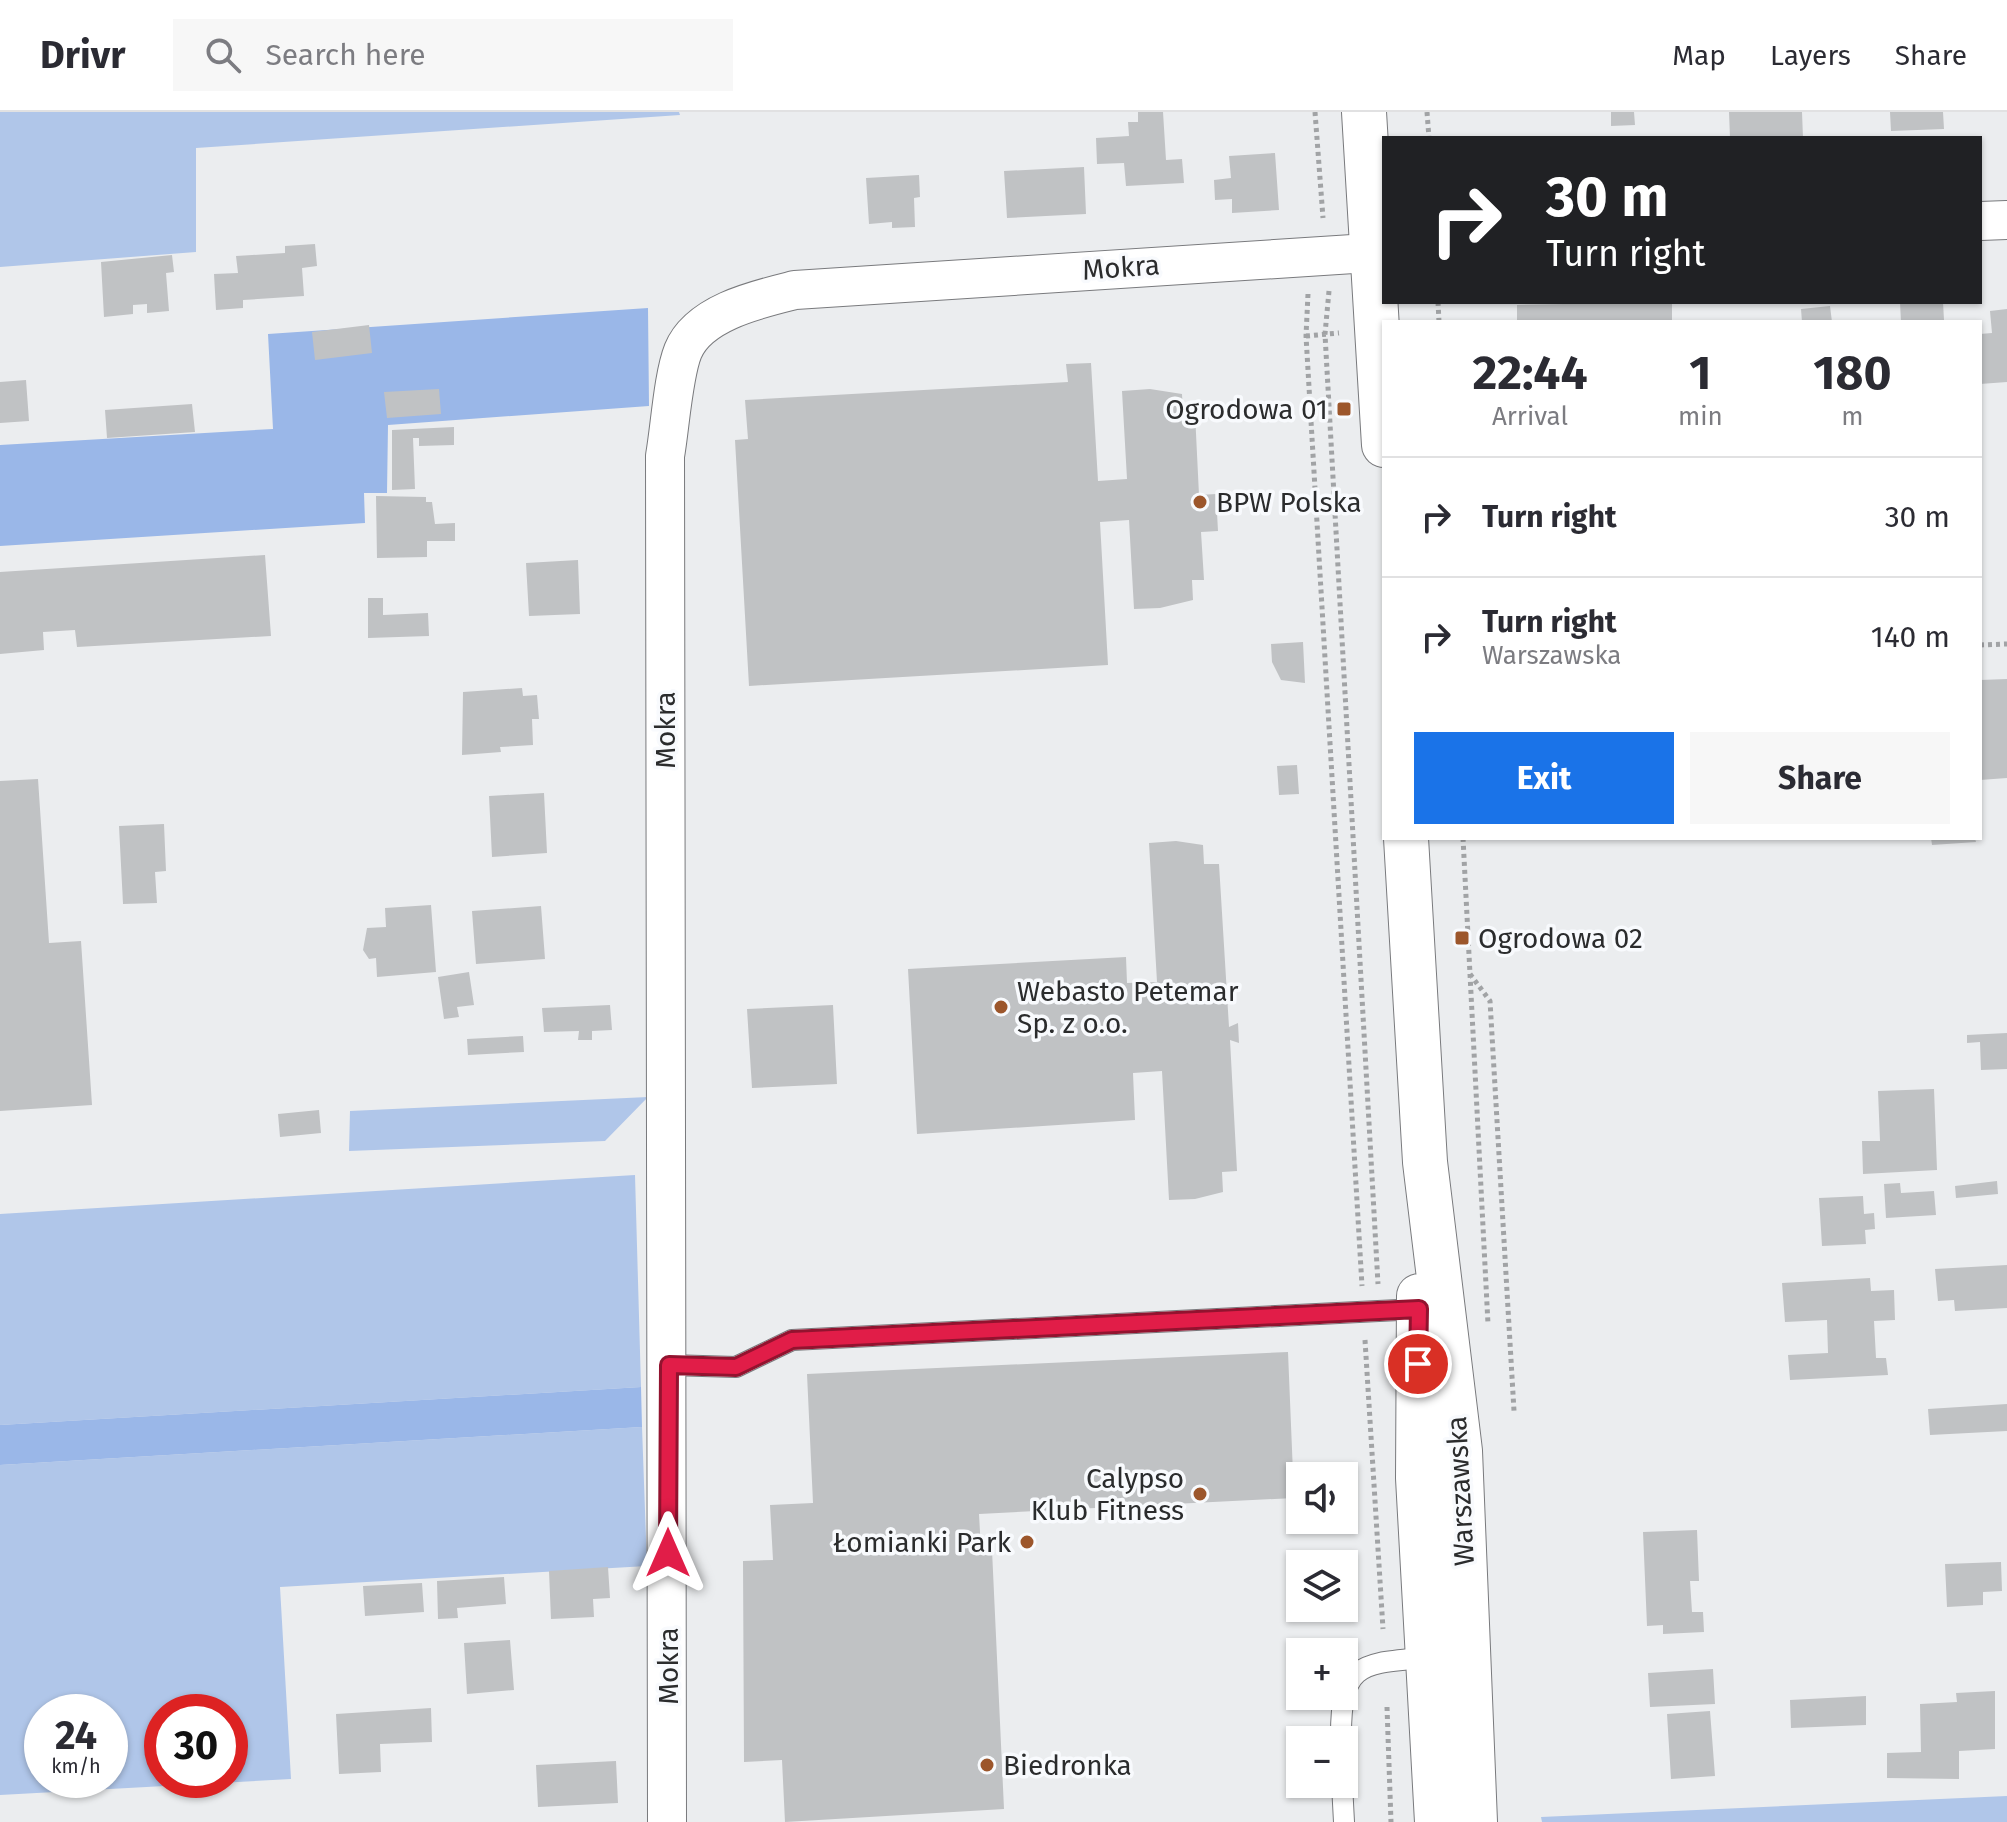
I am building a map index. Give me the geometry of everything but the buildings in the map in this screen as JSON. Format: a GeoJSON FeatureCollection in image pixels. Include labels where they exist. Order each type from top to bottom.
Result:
{"type":"FeatureCollection","features":[{"type":"Feature","properties":{"kind":"street"},"geometry":{"type":"LineString","coordinates":[[1364,112],[1378,252],[1382,381]]}},
{"type":"Feature","properties":{"kind":"street"},"geometry":{"type":"LineString","coordinates":[[1982,221],[2007,220]]}},
{"type":"Feature","properties":{"kind":"street","name":"Mokra"},"geometry":{"type":"LineString","coordinates":[[667,1822],[669,1365],[665,456],[683,351],[694,336],[735,305],[795,290],[1378,252]]}},
{"type":"Feature","properties":{"kind":"street","name":"Warszawska"},"geometry":{"type":"LineString","coordinates":[[1406,840],[1437,1417],[1418,1478],[1475,1822]]}},
{"type":"Feature","properties":{"kind":"street","name":"Warszawska"},"geometry":{"type":"LineString","coordinates":[[1425,1162],[1387,1310],[1437,1417]]}},
{"type":"Feature","properties":{"kind":"street","name":"Warszawska"},"geometry":{"type":"LineString","coordinates":[[1437,1822],[1449,1655]]}},
{"type":"Feature","properties":{"kind":"lane"},"geometry":{"type":"LineString","coordinates":[[669,1365],[736,1367],[792,1340],[1387,1310]]}},
{"type":"Feature","properties":{"kind":"lane"},"geometry":{"type":"LineString","coordinates":[[1341,1726],[1341,1713],[1350,1681],[1370,1663],[1449,1655]]}},
{"type":"Feature","properties":{"kind":"lane"},"geometry":{"type":"LineString","coordinates":[[1343,1798],[1344,1822]]}},
{"type":"Feature","properties":{"kind":"path"},"geometry":{"type":"LineString","coordinates":[[1315,112],[1320,209],[1327,230],[1329,254],[1325,334],[1387,1310],[1386,1661],[1391,1822]]}},
{"type":"Feature","properties":{"kind":"path"},"geometry":{"type":"LineString","coordinates":[[1427,112],[1429,136]]}},
{"type":"Feature","properties":{"kind":"path"},"geometry":{"type":"LineString","coordinates":[[1308,290],[1306,336],[1387,1310]]}},
{"type":"Feature","properties":{"kind":"path"},"geometry":{"type":"LineString","coordinates":[[1306,336],[1348,332]]}},
{"type":"Feature","properties":{"kind":"path"},"geometry":{"type":"LineString","coordinates":[[1982,645],[2007,644]]}},
{"type":"Feature","properties":{"kind":"path"},"geometry":{"type":"LineString","coordinates":[[1463,840],[1489,1340]]}},
{"type":"Feature","properties":{"kind":"path"},"geometry":{"type":"LineString","coordinates":[[1470,974],[1490,1001],[1514,1411]]}},
{"type":"Feature","properties":{"kind":"shaded area"},"geometry":{"type":"Polygon","coordinates":[[[0,112],[679,112],[680,115],[196,148],[196,252],[0,267],[0,112]]]}},
{"type":"Feature","properties":{"kind":"shaded area"},"geometry":{"type":"Polygon","coordinates":[[[648,308],[649,406],[388,425],[387,493],[364,493],[365,523],[0,546],[0,445],[273,429],[268,334],[648,308]]]}},
{"type":"Feature","properties":{"kind":"shaded area"},"geometry":{"type":"Polygon","coordinates":[[[648,1097],[605,1141],[349,1151],[350,1111],[648,1097]]]}},
{"type":"Feature","properties":{"kind":"shaded area"},"geometry":{"type":"Polygon","coordinates":[[[635,1175],[641,1387],[0,1425],[0,1214],[635,1175]]]}},
{"type":"Feature","properties":{"kind":"shaded area"},"geometry":{"type":"Polygon","coordinates":[[[641,1387],[642,1427],[0,1465],[0,1425],[641,1387]]]}},
{"type":"Feature","properties":{"kind":"shaded area"},"geometry":{"type":"Polygon","coordinates":[[[642,1427],[647,1566],[280,1587],[291,1779],[248,1781],[248,1694],[144,1694],[144,1787],[128,1788],[128,1694],[24,1694],[24,1794],[0,1795],[0,1465],[642,1427]]]}},
{"type":"Feature","properties":{"kind":"shaded area"},"geometry":{"type":"Polygon","coordinates":[[[2007,1796],[2007,1822],[1542,1822],[1541,1817],[2007,1796]]]}},
{"type":"Feature","properties":{"kind":"place","name":"Ogrodowa 01"},"geometry":{"type":"Point","coordinates":[1344,409]}},
{"type":"Feature","properties":{"kind":"place","name":"BPW Polska"},"geometry":{"type":"Point","coordinates":[1200,502]}},
{"type":"Feature","properties":{"kind":"place","name":"Ogrodowa 02"},"geometry":{"type":"Point","coordinates":[1462,938]}},
{"type":"Feature","properties":{"kind":"place","name":"Webasto Petemar Sp. z o.o."},"geometry":{"type":"Point","coordinates":[1001,1007]}},
{"type":"Feature","properties":{"kind":"place","name":"Calypso Klub Fitness"},"geometry":{"type":"Point","coordinates":[1200,1494]}},
{"type":"Feature","properties":{"kind":"place","name":"Łomianki Park"},"geometry":{"type":"Point","coordinates":[1027,1542]}},
{"type":"Feature","properties":{"kind":"place","name":"Biedronka"},"geometry":{"type":"Point","coordinates":[987,1765]}},
{"type":"Feature","properties":{"kind":"route"},"geometry":{"type":"LineString","coordinates":[[668,1553],[669,1365],[736,1367],[792,1340],[1419,1309],[1418,1364]]}}]}
